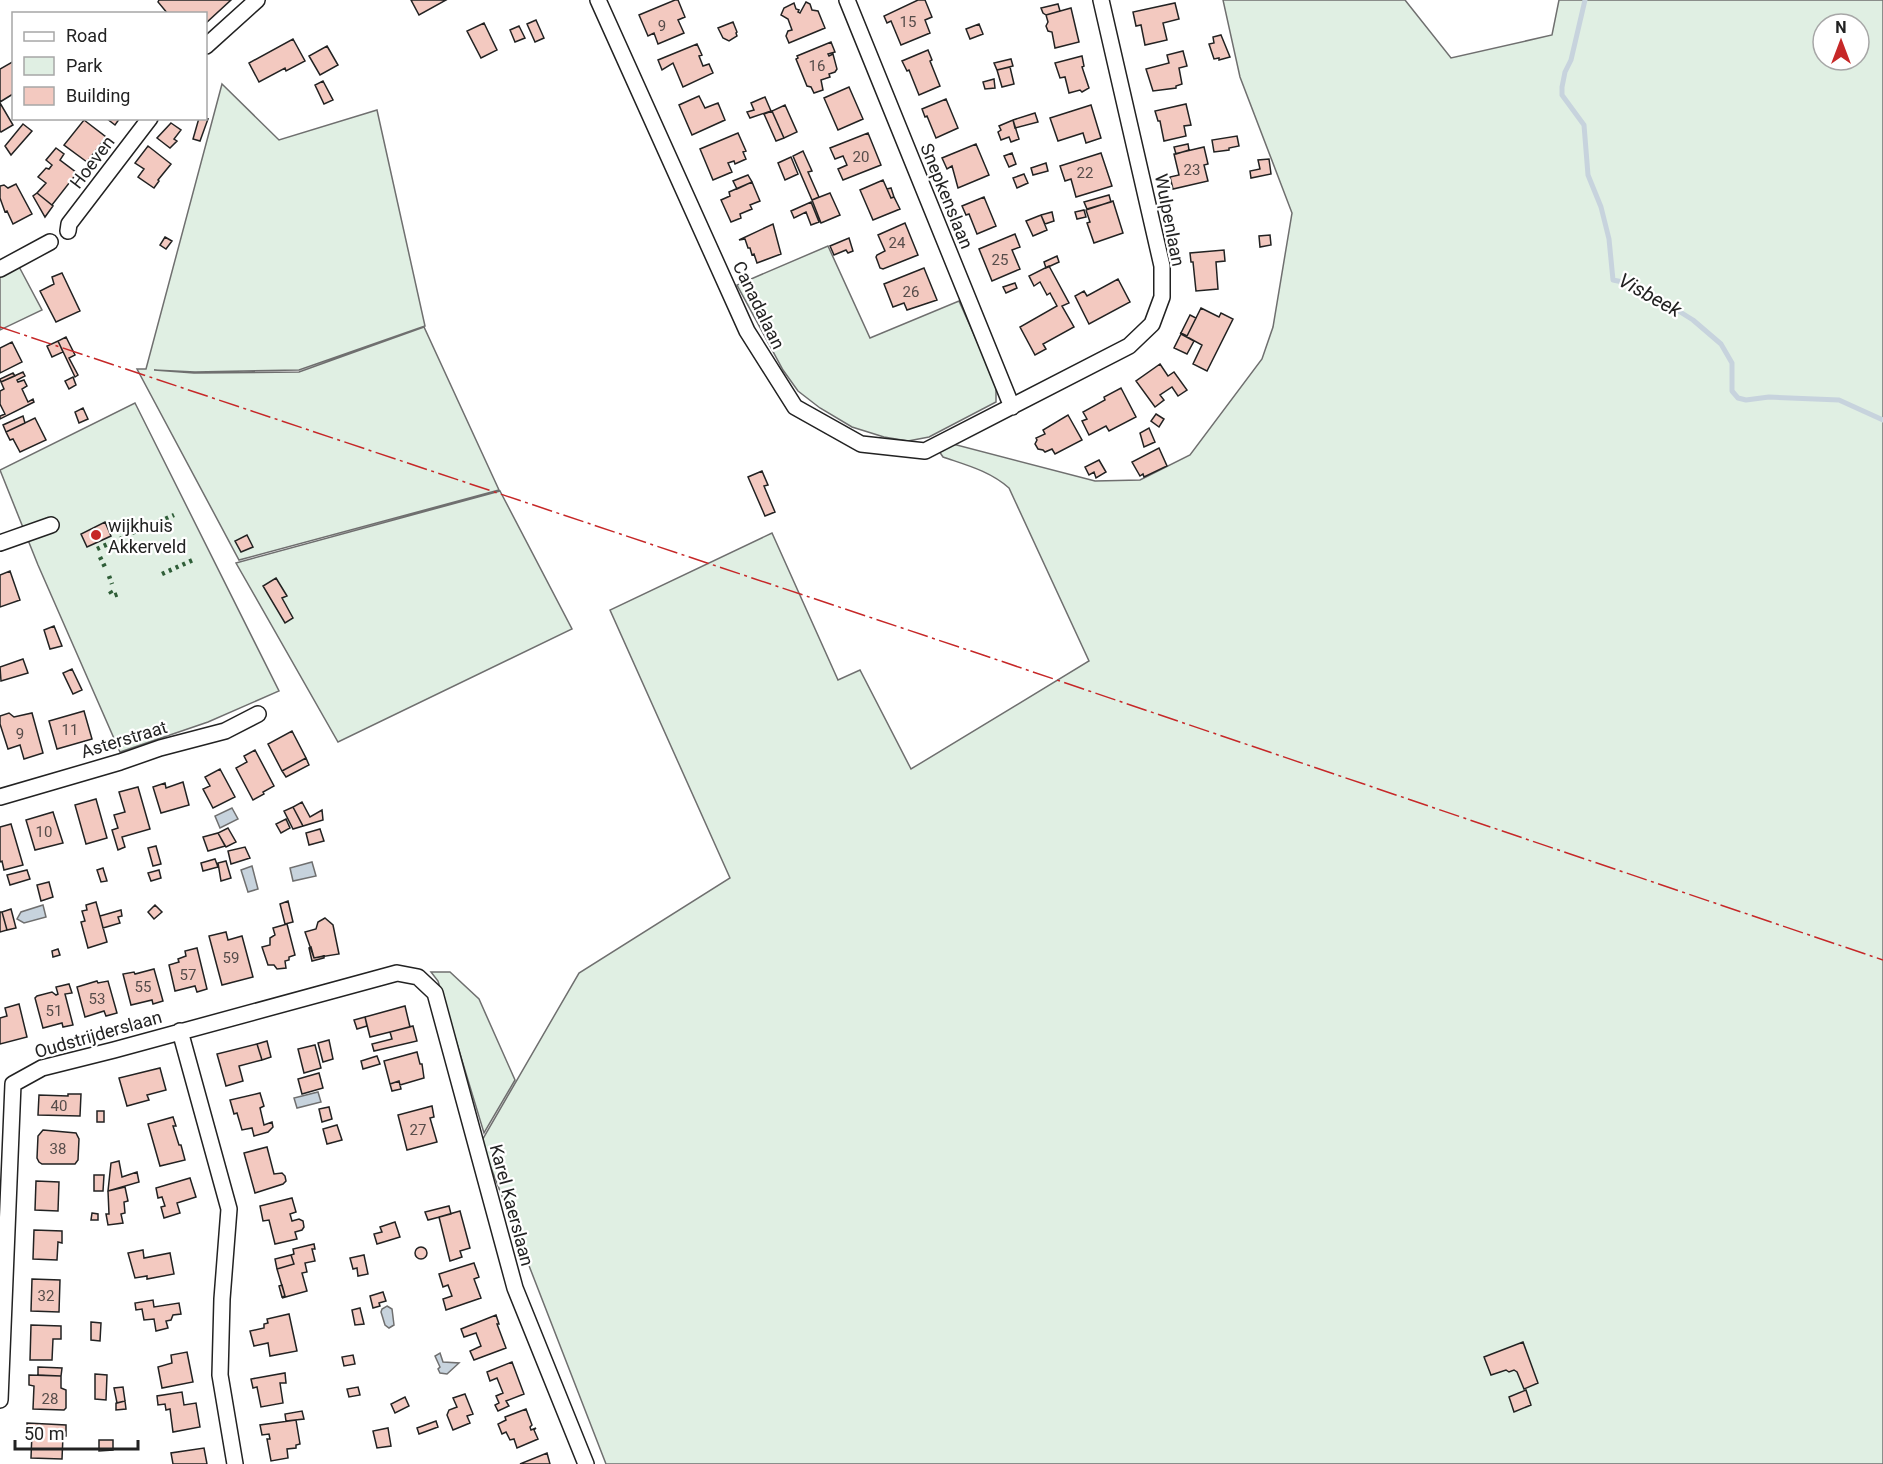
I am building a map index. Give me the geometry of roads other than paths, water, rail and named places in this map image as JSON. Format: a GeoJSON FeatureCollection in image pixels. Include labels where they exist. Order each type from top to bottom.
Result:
{"type":"FeatureCollection","features":[{"type":"Feature","properties":{"kind":"street"},"geometry":{"type":"LineString","coordinates":[[207,45],[257,0]]}},
{"type":"Feature","properties":{"kind":"street","name":"Canadalaan"},"geometry":{"type":"LineString","coordinates":[[598,0],[747,331],[795,407],[861,444],[924,451],[1012,407]]}},
{"type":"Feature","properties":{"kind":"street","name":"Snepkenslaan"},"geometry":{"type":"LineString","coordinates":[[847,0],[1012,407]]}},
{"type":"Feature","properties":{"kind":"street","name":"Wulpenlaan"},"geometry":{"type":"LineString","coordinates":[[1012,407],[1129,346],[1152,324],[1162,297],[1162,266],[1101,0]]}},
{"type":"Feature","properties":{"kind":"street","name":"Hoeven"},"geometry":{"type":"LineString","coordinates":[[68,231],[69,224],[148,120]]}},
{"type":"Feature","properties":{"kind":"street"},"geometry":{"type":"LineString","coordinates":[[0,269],[50,242]]}},
{"type":"Feature","properties":{"kind":"street"},"geometry":{"type":"LineString","coordinates":[[0,543],[51,525]]}},
{"type":"Feature","properties":{"kind":"street","name":"Asterstraat"},"geometry":{"type":"LineString","coordinates":[[0,797],[225,730],[258,714]]}},
{"type":"Feature","properties":{"kind":"street","name":"Oudstrijderslaan"},"geometry":{"type":"LineString","coordinates":[[0,1400],[6,1081],[42,1068],[397,973]]}},
{"type":"Feature","properties":{"kind":"street","name":"Karel Kaerslaan"},"geometry":{"type":"LineString","coordinates":[[397,973],[418,976],[435,993],[515,1288],[586,1464]]}},
{"type":"Feature","properties":{"kind":"street"},"geometry":{"type":"LineString","coordinates":[[180,1031],[229,1209],[222,1299],[220,1375],[236,1464]]}},
{"type":"Feature","properties":{"kind":"waterway","name":"Visbeek"},"geometry":{"type":"LineString","coordinates":[[1585,0],[1571,60],[1565,72],[1562,95],[1584,125],[1588,175],[1601,207],[1609,239],[1613,280],[1637,285],[1693,320],[1721,344],[1732,363],[1732,391],[1738,398],[1746,400],[1769,397],[1839,400],[1883,420]]}},
{"type":"Feature","properties":{"kind":"place","name":"wijkhuis Akkerveld"},"geometry":{"type":"Point","coordinates":[96,535]}}]}
